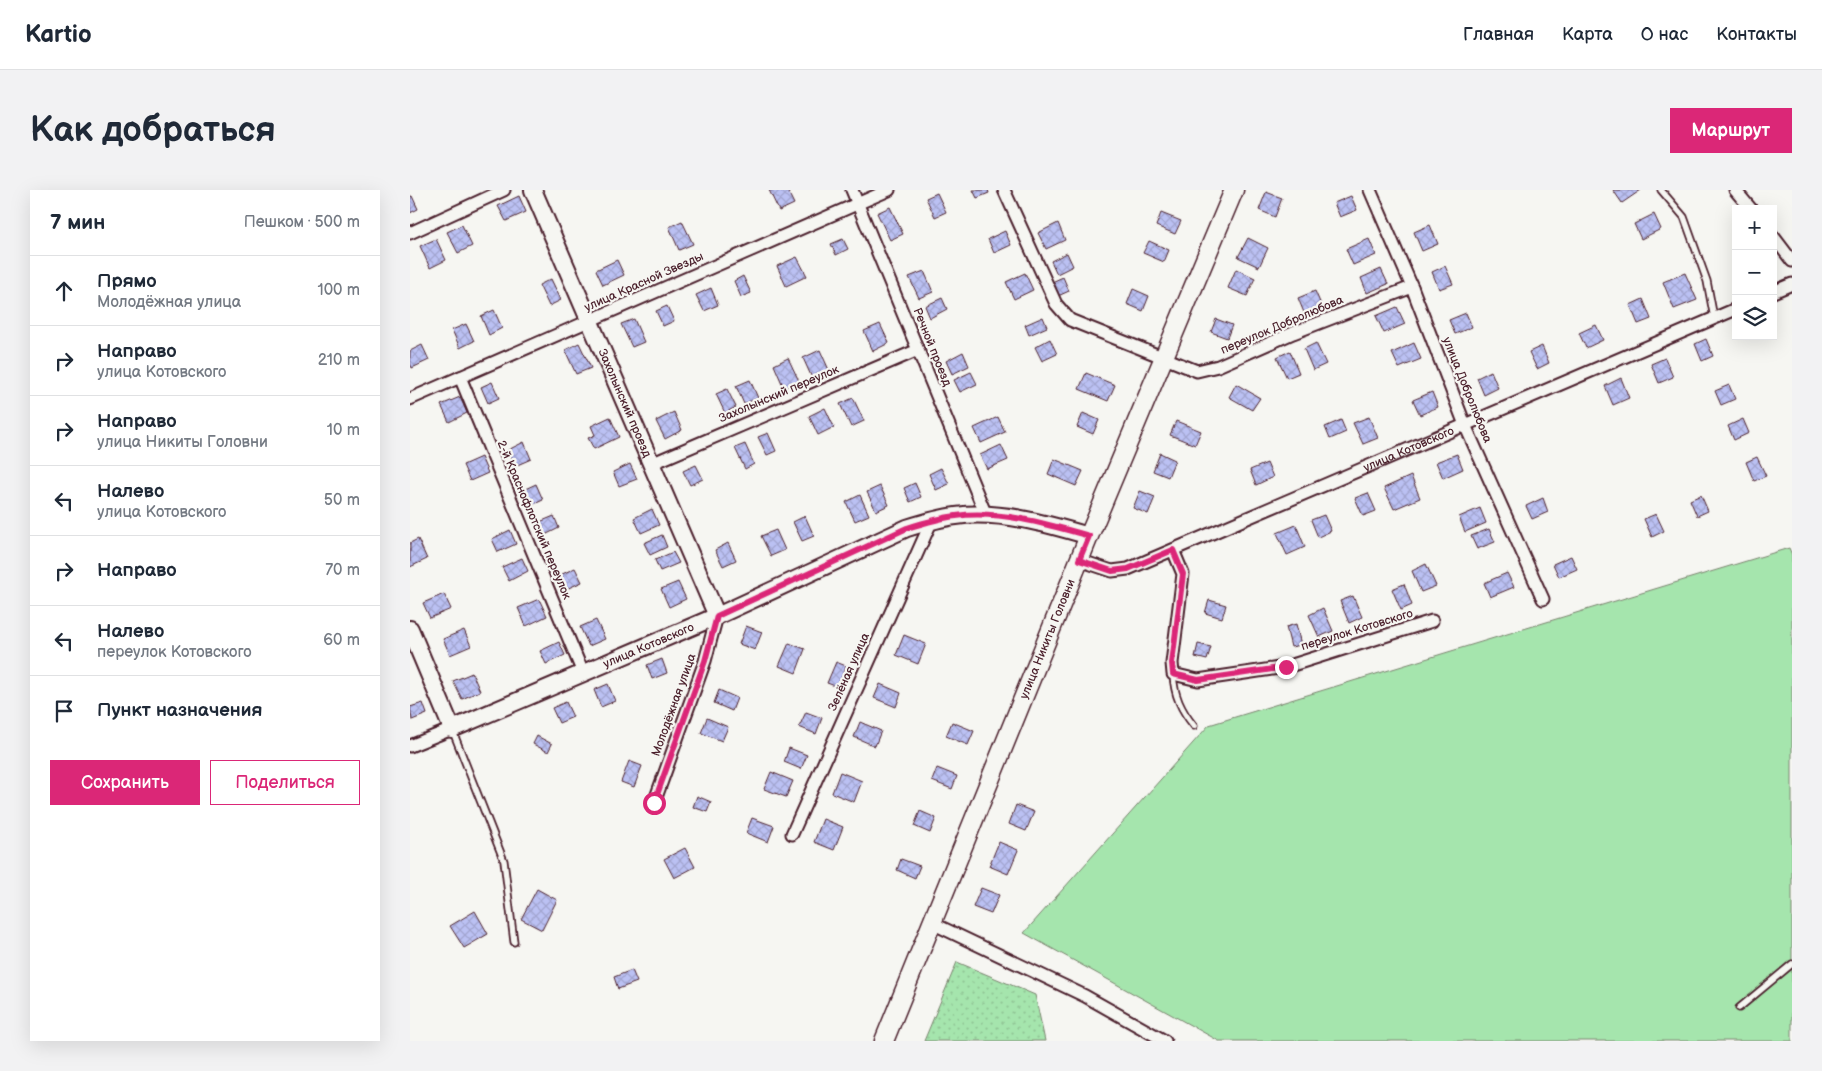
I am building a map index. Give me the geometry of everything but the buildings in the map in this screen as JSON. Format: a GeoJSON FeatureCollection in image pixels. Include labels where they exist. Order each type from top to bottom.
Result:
{"type":"FeatureCollection","features":[{"type":"Feature","properties":{"kind":"main road","name":"улица Никиты Головни"},"geometry":{"type":"LineString","coordinates":[[884,1041],[1079,560],[1234,190]]}},
{"type":"Feature","properties":{"kind":"street"},"geometry":{"type":"LineString","coordinates":[[410,233],[504,190]]}},
{"type":"Feature","properties":{"kind":"street","name":"Захолынский проезд"},"geometry":{"type":"LineString","coordinates":[[533,190],[588,322],[717,616]]}},
{"type":"Feature","properties":{"kind":"street","name":"Речной проезд"},"geometry":{"type":"LineString","coordinates":[[852,190],[986,515]]}},
{"type":"Feature","properties":{"kind":"street","name":"улица Красной Звезды"},"geometry":{"type":"LineString","coordinates":[[410,399],[889,190]]}},
{"type":"Feature","properties":{"kind":"street","name":"переулок Добролюбова"},"geometry":{"type":"LineString","coordinates":[[1004,190],[1056,304],[1070,320],[1197,371],[1218,366],[1293,333],[1412,287]]}},
{"type":"Feature","properties":{"kind":"street","name":"улица Добролюбова"},"geometry":{"type":"LineString","coordinates":[[1370,190],[1412,287],[1465,425],[1542,599]]}},
{"type":"Feature","properties":{"kind":"street"},"geometry":{"type":"LineString","coordinates":[[1735,190],[1748,205]]}},
{"type":"Feature","properties":{"kind":"street"},"geometry":{"type":"LineString","coordinates":[[1777,241],[1792,261]]}},
{"type":"Feature","properties":{"kind":"street"},"geometry":{"type":"LineString","coordinates":[[1777,290],[1792,284]]}},
{"type":"Feature","properties":{"kind":"street","name":"улица Котовского"},"geometry":{"type":"LineString","coordinates":[[1079,560],[1112,571],[1128,569],[1732,311]]}},
{"type":"Feature","properties":{"kind":"street","name":"Захолынский переулок"},"geometry":{"type":"LineString","coordinates":[[650,464],[918,350]]}},
{"type":"Feature","properties":{"kind":"street","name":"2-й Краснофлотский переулок"},"geometry":{"type":"LineString","coordinates":[[460,377],[583,673]]}},
{"type":"Feature","properties":{"kind":"street","name":"улица Котовского"},"geometry":{"type":"LineString","coordinates":[[410,746],[717,616],[907,528],[932,520],[957,515],[986,515],[1042,523],[1089,536]]}},
{"type":"Feature","properties":{"kind":"street","name":"Зелёная улица"},"geometry":{"type":"LineString","coordinates":[[792,834],[932,520]]}},
{"type":"Feature","properties":{"kind":"street"},"geometry":{"type":"LineString","coordinates":[[1173,550],[1183,574],[1172,663],[1173,674]]}},
{"type":"Feature","properties":{"kind":"street","name":"Молодёжная улица"},"geometry":{"type":"LineString","coordinates":[[654,803],[705,661],[717,616]]}},
{"type":"Feature","properties":{"kind":"street","name":"переулок Котовского"},"geometry":{"type":"LineString","coordinates":[[1173,674],[1198,680],[1286,667],[1432,621]]}},
{"type":"Feature","properties":{"kind":"street"},"geometry":{"type":"LineString","coordinates":[[410,629],[452,729]]}},
{"type":"Feature","properties":{"kind":"street"},"geometry":{"type":"LineString","coordinates":[[932,923],[1085,996],[1165,1041]]}},
{"type":"Feature","properties":{"kind":"lane"},"geometry":{"type":"LineString","coordinates":[[1661,190],[1684,217],[1707,281],[1714,318]]}},
{"type":"Feature","properties":{"kind":"lane"},"geometry":{"type":"LineString","coordinates":[[1173,674],[1173,685],[1178,702],[1184,715],[1194,726]]}},
{"type":"Feature","properties":{"kind":"lane"},"geometry":{"type":"LineString","coordinates":[[452,729],[504,861],[514,942]]}},
{"type":"Feature","properties":{"kind":"lane"},"geometry":{"type":"LineString","coordinates":[[1739,1008],[1792,964]]}},
{"type":"Feature","properties":{"kind":"green space"},"geometry":{"type":"Polygon","coordinates":[[[1789,548],[1792,555],[1792,1041],[1219,1041],[1024,933],[1209,725],[1789,548]]]}},
{"type":"Feature","properties":{"kind":"green space"},"geometry":{"type":"Polygon","coordinates":[[[957,962],[1035,995],[1045,1041],[924,1041],[957,962]]]}},
{"type":"Feature","properties":{"kind":"route"},"geometry":{"type":"LineString","coordinates":[[654,803],[705,661],[717,616],[907,528],[932,520],[957,515],[986,515],[1042,523],[1089,536],[1079,560],[1112,571],[1128,569],[1173,550],[1183,574],[1172,663],[1173,674],[1198,680],[1286,667]]}}]}
